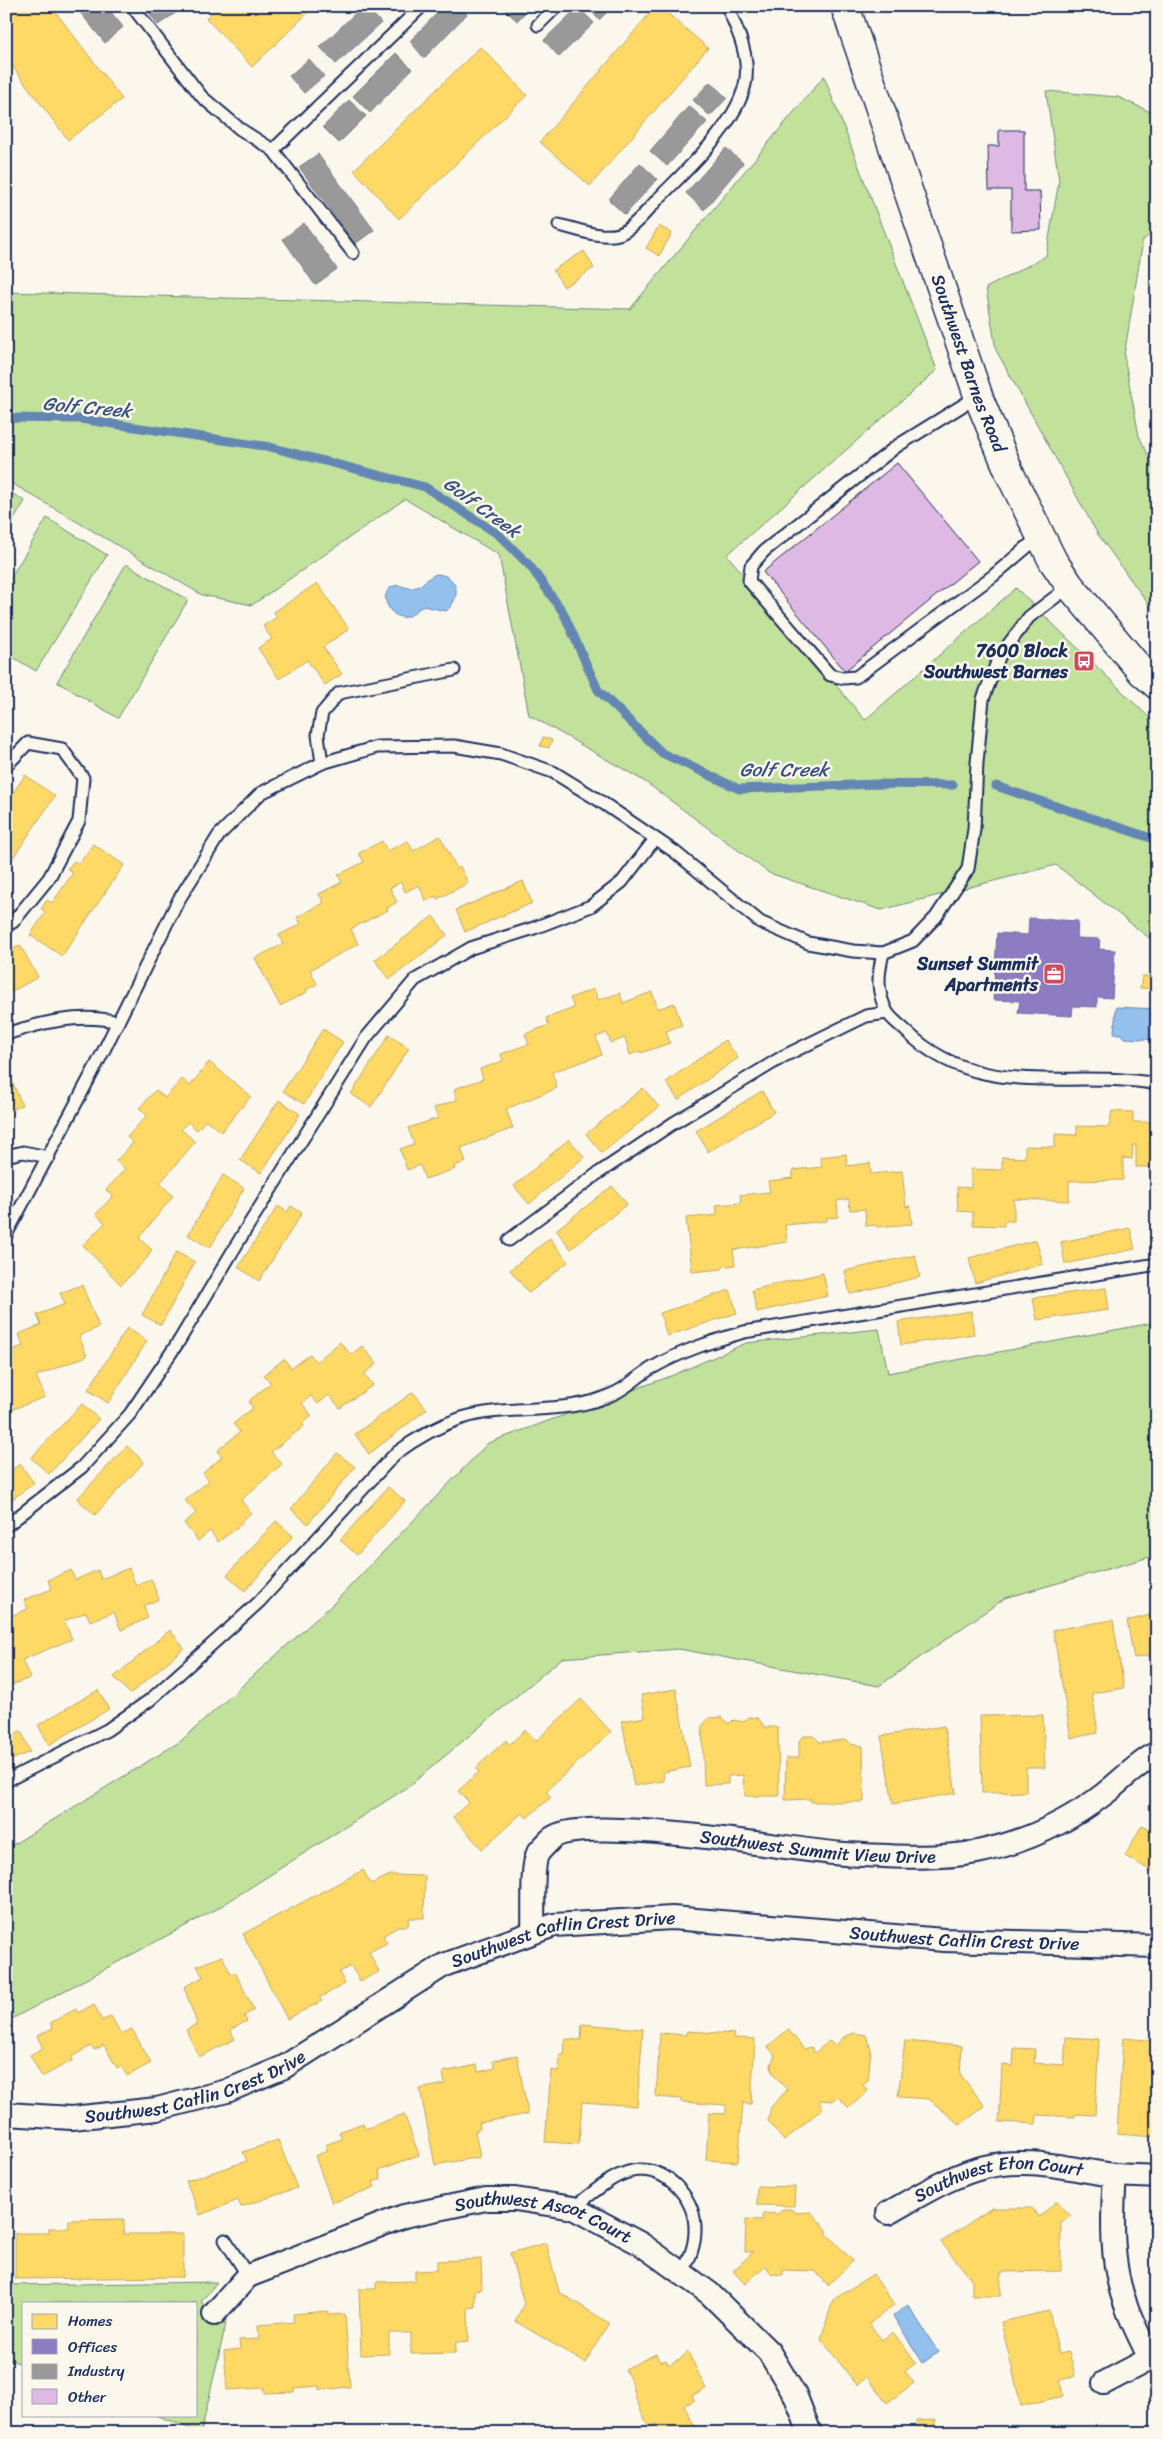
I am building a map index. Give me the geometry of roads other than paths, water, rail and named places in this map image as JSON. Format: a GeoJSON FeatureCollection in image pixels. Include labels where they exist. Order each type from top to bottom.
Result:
{"type":"FeatureCollection","features":[{"type":"Feature","properties":{"kind":"main road","name":"Southwest Barnes Road"},"geometry":{"type":"LineString","coordinates":[[846,6],[978,396],[1011,476],[1042,535],[1053,561],[1070,586],[1142,672],[1157,685]]}},
{"type":"Feature","properties":{"kind":"street","name":"Southwest Summit View Drive"},"geometry":{"type":"LineString","coordinates":[[533,1932],[534,1877],[537,1855],[552,1838],[572,1830],[664,1832],[844,1854],[928,1857],[977,1852],[1028,1838],[1063,1822],[1102,1796],[1157,1753]]}},
{"type":"Feature","properties":{"kind":"street","name":"Southwest Catlin Crest Drive"},"geometry":{"type":"LineString","coordinates":[[6,2114],[72,2118],[157,2109],[227,2091],[284,2066],[444,1965],[554,1925],[672,1918],[944,1940],[1157,1946]]}},
{"type":"Feature","properties":{"kind":"street","name":"Southwest Eton Court"},"geometry":{"type":"LineString","coordinates":[[888,2213],[936,2186],[984,2167],[1007,2163],[1029,2163],[1114,2175],[1157,2177]]}},
{"type":"Feature","properties":{"kind":"street","name":"Southwest Eton Court"},"geometry":{"type":"LineString","coordinates":[[1114,2175],[1114,2220],[1118,2276],[1126,2307],[1153,2356]]}},
{"type":"Feature","properties":{"kind":"street","name":"Southwest Ascot Court"},"geometry":{"type":"LineString","coordinates":[[214,2314],[248,2276],[404,2216],[476,2201],[515,2199],[573,2208],[641,2244],[709,2293],[769,2352],[796,2397],[810,2433]]}},
{"type":"Feature","properties":{"kind":"street"},"geometry":{"type":"LineString","coordinates":[[1104,2383],[1153,2356]]}},
{"type":"Feature","properties":{"kind":"lane"},"geometry":{"type":"LineString","coordinates":[[132,6],[202,97],[240,129],[273,150],[352,253]]}},
{"type":"Feature","properties":{"kind":"lane"},"geometry":{"type":"LineString","coordinates":[[273,150],[422,6]]}},
{"type":"Feature","properties":{"kind":"lane"},"geometry":{"type":"LineString","coordinates":[[538,25],[557,6]]}},
{"type":"Feature","properties":{"kind":"lane"},"geometry":{"type":"LineString","coordinates":[[559,225],[600,235],[620,234],[637,220],[711,144],[743,94],[746,78],[746,64],[738,32],[727,6]]}},
{"type":"Feature","properties":{"kind":"lane"},"geometry":{"type":"LineString","coordinates":[[978,396],[897,446],[764,551],[751,566],[749,581],[830,675],[843,678],[856,677],[993,576],[1042,535]]}},
{"type":"Feature","properties":{"kind":"lane"},"geometry":{"type":"LineString","coordinates":[[6,1235],[49,1157],[178,901],[219,835],[261,793],[322,763],[377,747],[454,746],[501,754],[553,772],[675,852],[760,922],[808,943],[853,951],[883,953],[913,941],[936,917],[968,869],[974,829],[977,763],[983,699],[999,657],[1029,617],[1070,586]]}},
{"type":"Feature","properties":{"kind":"lane"},"geometry":{"type":"LineString","coordinates":[[322,763],[318,735],[322,713],[339,693],[454,670]]}},
{"type":"Feature","properties":{"kind":"lane"},"geometry":{"type":"LineString","coordinates":[[6,766],[28,743],[62,749],[83,778],[79,822],[49,878],[13,922],[6,926]]}},
{"type":"Feature","properties":{"kind":"lane"},"geometry":{"type":"LineString","coordinates":[[6,1526],[82,1467],[130,1414],[178,1341],[366,1038],[415,980],[471,948],[534,928],[591,906],[622,882],[655,839]]}},
{"type":"Feature","properties":{"kind":"lane"},"geometry":{"type":"LineString","coordinates":[[883,953],[877,978],[887,1012],[916,1040],[946,1059],[990,1076],[1042,1081],[1110,1081],[1157,1084]]}},
{"type":"Feature","properties":{"kind":"lane"},"geometry":{"type":"LineString","coordinates":[[509,1240],[596,1174],[672,1124],[784,1056],[866,1016],[887,1012]]}},
{"type":"Feature","properties":{"kind":"lane"},"geometry":{"type":"LineString","coordinates":[[6,1034],[70,1018],[96,1017],[118,1022]]}},
{"type":"Feature","properties":{"kind":"lane"},"geometry":{"type":"LineString","coordinates":[[6,1156],[23,1152],[49,1157]]}},
{"type":"Feature","properties":{"kind":"lane"},"geometry":{"type":"LineString","coordinates":[[6,1781],[107,1730],[150,1700],[259,1602],[395,1454],[417,1438],[462,1418],[555,1408],[595,1400],[615,1393],[652,1368],[684,1352],[744,1332],[1157,1264]]}},
{"type":"Feature","properties":{"kind":"lane"},"geometry":{"type":"LineString","coordinates":[[573,2208],[605,2184],[624,2174],[639,2170],[657,2174],[672,2182],[690,2202],[694,2216],[695,2231],[692,2251],[682,2275]]}},
{"type":"Feature","properties":{"kind":"lane"},"geometry":{"type":"LineString","coordinates":[[225,2240],[248,2276]]}},
{"type":"Feature","properties":{"kind":"water"},"geometry":{"type":"Polygon","coordinates":[[[436,574],[449,578],[456,588],[455,599],[446,611],[423,606],[407,617],[397,616],[392,612],[386,603],[387,592],[390,588],[393,586],[416,587],[436,574]]]}},
{"type":"Feature","properties":{"kind":"water"},"geometry":{"type":"Polygon","coordinates":[[[1116,1007],[1157,1009],[1157,1040],[1125,1038],[1121,1034],[1114,1034],[1116,1007]]]}},
{"type":"Feature","properties":{"kind":"water"},"geometry":{"type":"Polygon","coordinates":[[[908,2305],[938,2352],[923,2363],[893,2316],[908,2305]]]}},
{"type":"Feature","properties":{"kind":"waterway","name":"Golf Creek"},"geometry":{"type":"LineString","coordinates":[[6,418],[80,419],[270,447],[425,487],[499,535],[530,566],[563,612],[598,690],[662,753],[739,789],[877,784],[953,785]]}},
{"type":"Feature","properties":{"kind":"waterway","name":"Golf Creek"},"geometry":{"type":"LineString","coordinates":[[996,786],[1151,838],[1157,842]]}},
{"type":"Feature","properties":{"kind":"place","name":"7600 Block Southwest Barnes"},"geometry":{"type":"Point","coordinates":[1084,661]}},
{"type":"Feature","properties":{"kind":"place","name":"Sunset Summit Apartments"},"geometry":{"type":"Point","coordinates":[1054,974]}}]}
